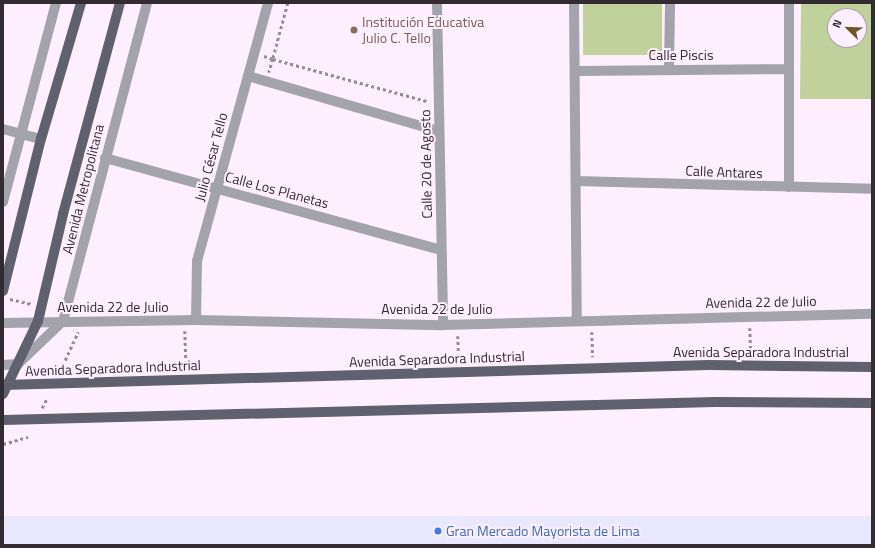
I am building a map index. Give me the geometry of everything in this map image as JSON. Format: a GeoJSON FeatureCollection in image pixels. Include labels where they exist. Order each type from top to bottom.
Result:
{"type":"FeatureCollection","features":[{"type":"Feature","properties":{"kind":"main road"},"geometry":{"type":"LineString","coordinates":[[3,291],[41,139],[81,3]]}},
{"type":"Feature","properties":{"kind":"main road","name":"Avenida Metropolitana"},"geometry":{"type":"LineString","coordinates":[[5,388],[38,321],[63,214],[120,3]]}},
{"type":"Feature","properties":{"kind":"main road","name":"Avenida Separadora Industrial"},"geometry":{"type":"LineString","coordinates":[[5,388],[186,380],[593,368],[751,365],[872,367]]}},
{"type":"Feature","properties":{"kind":"main road"},"geometry":{"type":"LineString","coordinates":[[3,420],[715,402],[872,403]]}},
{"type":"Feature","properties":{"kind":"street"},"geometry":{"type":"LineString","coordinates":[[3,202],[56,3]]}},
{"type":"Feature","properties":{"kind":"street","name":"Avenida Metropolitana"},"geometry":{"type":"LineString","coordinates":[[18,364],[63,321],[147,3]]}},
{"type":"Feature","properties":{"kind":"street","name":"Julio César Tello"},"geometry":{"type":"LineString","coordinates":[[196,320],[197,261],[268,3]]}},
{"type":"Feature","properties":{"kind":"street","name":"Calle 20 de Agosto"},"geometry":{"type":"LineString","coordinates":[[437,3],[443,324]]}},
{"type":"Feature","properties":{"kind":"street"},"geometry":{"type":"LineString","coordinates":[[574,3],[577,320]]}},
{"type":"Feature","properties":{"kind":"street"},"geometry":{"type":"LineString","coordinates":[[669,69],[670,3]]}},
{"type":"Feature","properties":{"kind":"street"},"geometry":{"type":"LineString","coordinates":[[788,3],[789,187]]}},
{"type":"Feature","properties":{"kind":"street","name":"Calle Piscis"},"geometry":{"type":"LineString","coordinates":[[574,71],[789,69]]}},
{"type":"Feature","properties":{"kind":"street"},"geometry":{"type":"LineString","coordinates":[[248,76],[439,131]]}},
{"type":"Feature","properties":{"kind":"street"},"geometry":{"type":"LineString","coordinates":[[3,129],[41,139]]}},
{"type":"Feature","properties":{"kind":"street","name":"Calle Los Planetas"},"geometry":{"type":"LineString","coordinates":[[105,158],[441,250]]}},
{"type":"Feature","properties":{"kind":"street","name":"Calle Antares"},"geometry":{"type":"LineString","coordinates":[[576,181],[872,189]]}},
{"type":"Feature","properties":{"kind":"street","name":"Avenida 22 de Julio"},"geometry":{"type":"LineString","coordinates":[[3,323],[38,321],[196,320],[458,324],[872,314]]}},
{"type":"Feature","properties":{"kind":"street"},"geometry":{"type":"LineString","coordinates":[[3,365],[18,364]]}},
{"type":"Feature","properties":{"kind":"path"},"geometry":{"type":"LineString","coordinates":[[267,81],[288,3]]}},
{"type":"Feature","properties":{"kind":"path"},"geometry":{"type":"LineString","coordinates":[[254,54],[428,102]]}},
{"type":"Feature","properties":{"kind":"path"},"geometry":{"type":"LineString","coordinates":[[750,316],[751,365]]}},
{"type":"Feature","properties":{"kind":"path"},"geometry":{"type":"LineString","coordinates":[[185,320],[186,380]]}},
{"type":"Feature","properties":{"kind":"path"},"geometry":{"type":"LineString","coordinates":[[592,320],[593,368]]}},
{"type":"Feature","properties":{"kind":"path"},"geometry":{"type":"LineString","coordinates":[[458,324],[460,372]]}},
{"type":"Feature","properties":{"kind":"path"},"geometry":{"type":"LineString","coordinates":[[58,376],[80,329]]}},
{"type":"Feature","properties":{"kind":"path"},"geometry":{"type":"LineString","coordinates":[[3,444],[28,437]]}},
{"type":"Feature","properties":{"kind":"shaded area","name":"Gran Mercado Mayorista de Lima"},"geometry":{"type":"Polygon","coordinates":[[[3,516],[872,516],[872,545],[3,545],[3,516]]]}},
{"type":"Feature","properties":{"kind":"green space"},"geometry":{"type":"Polygon","coordinates":[[[583,3],[662,3],[662,55],[583,55],[583,3]]]}},
{"type":"Feature","properties":{"kind":"green space"},"geometry":{"type":"Polygon","coordinates":[[[801,3],[872,3],[872,99],[800,99],[801,3]]]}},
{"type":"Feature","properties":{"kind":"place","name":"Institución Educativa Julio C. Tello"},"geometry":{"type":"Point","coordinates":[354,30]}},
{"type":"Feature","properties":{"kind":"place","name":"Gran Mercado Mayorista de Lima"},"geometry":{"type":"Point","coordinates":[438,531]}}]}
